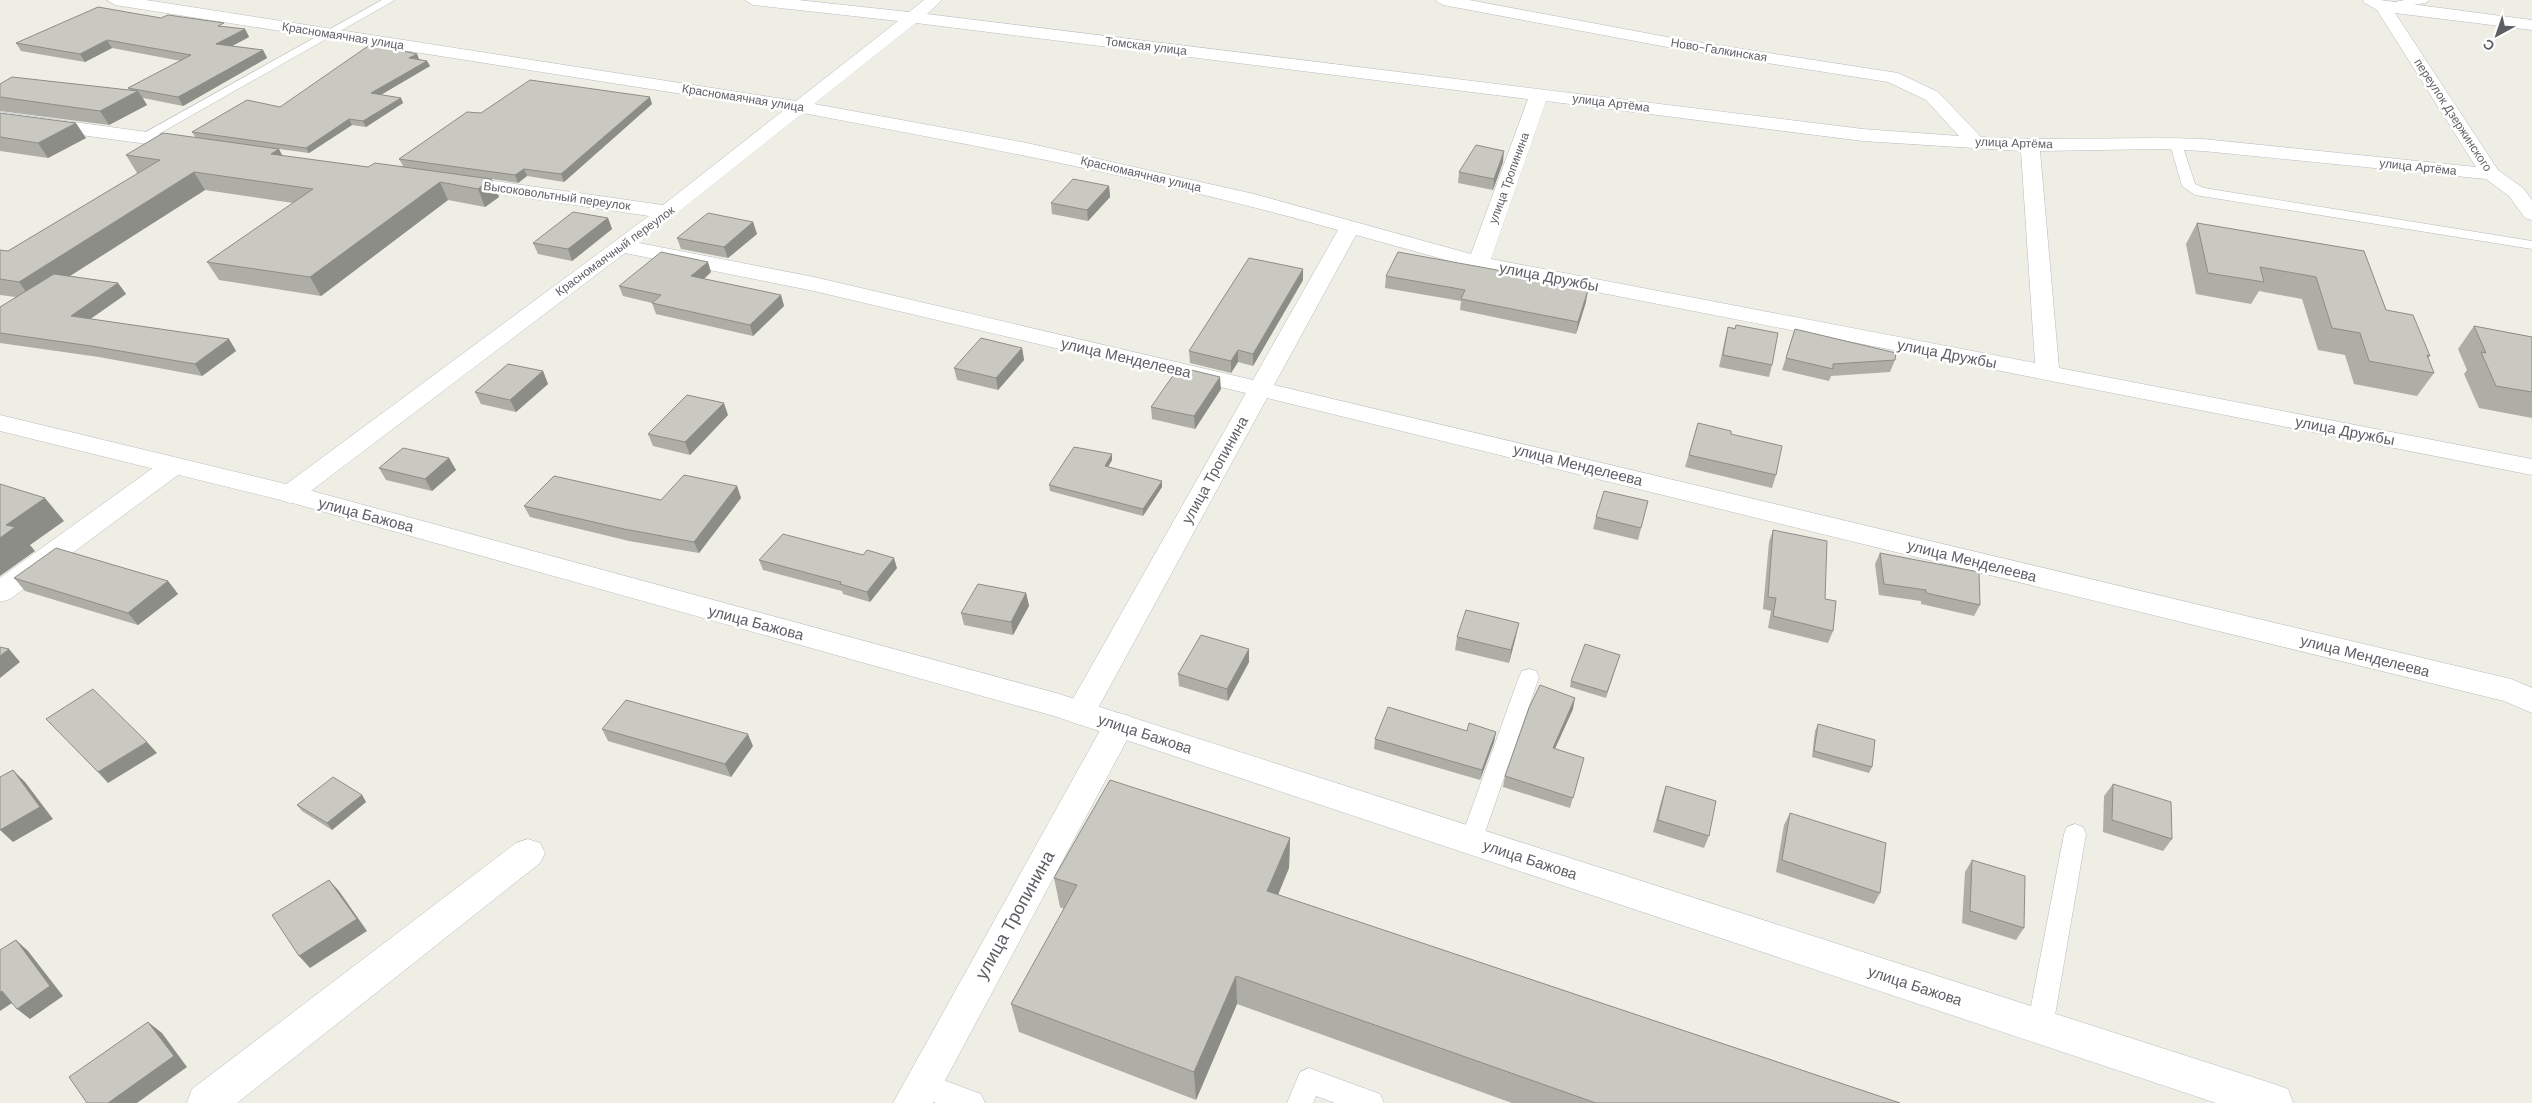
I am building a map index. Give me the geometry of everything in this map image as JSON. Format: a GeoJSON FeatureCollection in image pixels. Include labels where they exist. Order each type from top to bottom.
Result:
{"type":"FeatureCollection","features":[{"type":"Feature","properties":{"kind":"street","name":"Красномаячная улица"},"geometry":{"type":"LineString","coordinates":[[115,0],[799,107],[1028,149],[1254,200],[1358,228]]}},
{"type":"Feature","properties":{"kind":"street","name":"Томская улица"},"geometry":{"type":"LineString","coordinates":[[753,0],[911,17],[1539,94]]}},
{"type":"Feature","properties":{"kind":"street","name":"Красномаячный переулок"},"geometry":{"type":"LineString","coordinates":[[290,494],[667,212],[934,0]]}},
{"type":"Feature","properties":{"kind":"street","name":"Ново-Галкинская"},"geometry":{"type":"LineString","coordinates":[[1443,0],[1678,44],[1892,77],[1932,96],[1974,142]]}},
{"type":"Feature","properties":{"kind":"street"},"geometry":{"type":"LineString","coordinates":[[2375,4],[2532,25]]}},
{"type":"Feature","properties":{"kind":"street","name":"переулок Дзержинского"},"geometry":{"type":"LineString","coordinates":[[2375,4],[2491,174],[2524,193],[2532,214]]}},
{"type":"Feature","properties":{"kind":"street","name":"улица Артёма"},"geometry":{"type":"LineString","coordinates":[[1539,94],[1863,135],[2030,146],[2176,144],[2491,174]]}},
{"type":"Feature","properties":{"kind":"street","name":"улица Тропинина"},"geometry":{"type":"LineString","coordinates":[[1479,263],[1539,94]]}},
{"type":"Feature","properties":{"kind":"street"},"geometry":{"type":"LineString","coordinates":[[0,118],[211,146]]}},
{"type":"Feature","properties":{"kind":"street"},"geometry":{"type":"LineString","coordinates":[[2030,146],[2048,373]]}},
{"type":"Feature","properties":{"kind":"street","name":"Высоковольтный переулок"},"geometry":{"type":"LineString","coordinates":[[441,179],[667,212]]}},
{"type":"Feature","properties":{"kind":"street","name":"улица Тропинина"},"geometry":{"type":"LineString","coordinates":[[1080,713],[1260,389],[1358,228]]}},
{"type":"Feature","properties":{"kind":"street","name":"улица Дружбы"},"geometry":{"type":"LineString","coordinates":[[1358,228],[1479,263],[2532,467]]}},
{"type":"Feature","properties":{"kind":"street","name":"улица Менделеева"},"geometry":{"type":"LineString","coordinates":[[620,246],[814,284],[1260,389],[2511,691],[2532,701]]}},
{"type":"Feature","properties":{"kind":"street","name":"улица Бажова"},"geometry":{"type":"LineString","coordinates":[[0,423],[290,494],[1080,713],[2274,1103]]}},
{"type":"Feature","properties":{"kind":"street"},"geometry":{"type":"LineString","coordinates":[[0,592],[173,466]]}},
{"type":"Feature","properties":{"kind":"street","name":"улица Тропинина"},"geometry":{"type":"LineString","coordinates":[[917,1094],[1118,726]]}},
{"type":"Feature","properties":{"kind":"street"},"geometry":{"type":"LineString","coordinates":[[206,1103],[528,853]]}},
{"type":"Feature","properties":{"kind":"lane"},"geometry":{"type":"LineString","coordinates":[[143,137],[390,0]]}},
{"type":"Feature","properties":{"kind":"lane"},"geometry":{"type":"LineString","coordinates":[[2375,4],[2425,0]]}},
{"type":"Feature","properties":{"kind":"lane"},"geometry":{"type":"LineString","coordinates":[[2176,144],[2189,186],[2200,192],[2532,245]]}},
{"type":"Feature","properties":{"kind":"lane"},"geometry":{"type":"LineString","coordinates":[[1471,840],[1529,677]]}},
{"type":"Feature","properties":{"kind":"lane"},"geometry":{"type":"LineString","coordinates":[[2040,1027],[2075,834]]}},
{"type":"Feature","properties":{"kind":"lane"},"geometry":{"type":"LineString","coordinates":[[1300,1103],[1309,1080],[1371,1103]]}},
{"type":"Feature","properties":{"kind":"lane"},"geometry":{"type":"LineString","coordinates":[[917,1094],[972,1103]]}},
{"type":"Feature","properties":{"kind":"building"},"geometry":{"type":"Polygon","coordinates":[[[98,7],[161,18],[168,15],[224,23],[218,26],[245,29],[216,44],[263,50],[178,97],[128,88],[191,55],[107,40],[80,54],[16,43],[98,7]]]}},
{"type":"Feature","properties":{"kind":"building"},"geometry":{"type":"Polygon","coordinates":[[[371,44],[417,54],[409,58],[427,61],[371,93],[401,98],[363,121],[349,119],[306,148],[192,132],[247,100],[280,107],[371,44]]]}},
{"type":"Feature","properties":{"kind":"building"},"geometry":{"type":"Polygon","coordinates":[[[12,77],[138,91],[100,111],[0,97],[0,84],[12,77]]]}},
{"type":"Feature","properties":{"kind":"building"},"geometry":{"type":"Polygon","coordinates":[[[530,80],[650,97],[561,174],[524,169],[515,175],[399,159],[467,112],[481,113],[530,80]]]}},
{"type":"Feature","properties":{"kind":"building"},"geometry":{"type":"Polygon","coordinates":[[[0,113],[76,123],[38,143],[0,137],[0,113]]]}},
{"type":"Feature","properties":{"kind":"building"},"geometry":{"type":"Polygon","coordinates":[[[163,133],[279,149],[271,154],[368,167],[375,163],[491,179],[478,189],[440,182],[310,277],[207,262],[313,189],[194,172],[19,282],[0,279],[0,250],[8,251],[160,160],[126,155],[163,133]]]}},
{"type":"Feature","properties":{"kind":"building"},"geometry":{"type":"Polygon","coordinates":[[[1476,145],[1504,151],[1494,179],[1459,172],[1476,145]]]}},
{"type":"Feature","properties":{"kind":"building"},"geometry":{"type":"Polygon","coordinates":[[[1073,179],[1109,186],[1087,210],[1051,203],[1073,179]]]}},
{"type":"Feature","properties":{"kind":"building"},"geometry":{"type":"Polygon","coordinates":[[[573,212],[608,218],[568,249],[533,243],[573,212]]]}},
{"type":"Feature","properties":{"kind":"building"},"geometry":{"type":"Polygon","coordinates":[[[708,213],[753,222],[724,247],[677,238],[708,213]]]}},
{"type":"Feature","properties":{"kind":"building"},"geometry":{"type":"Polygon","coordinates":[[[2197,223],[2364,251],[2386,310],[2413,315],[2430,356],[2427,355],[2434,373],[2369,361],[2360,333],[2332,328],[2316,277],[2260,267],[2264,282],[2208,273],[2197,223]]]}},
{"type":"Feature","properties":{"kind":"building"},"geometry":{"type":"Polygon","coordinates":[[[661,252],[708,262],[691,276],[781,295],[750,325],[652,303],[661,295],[619,286],[661,252]]]}},
{"type":"Feature","properties":{"kind":"building"},"geometry":{"type":"Polygon","coordinates":[[[1398,252],[1530,276],[1529,279],[1588,290],[1578,322],[1461,299],[1465,290],[1386,276],[1398,252]]]}},
{"type":"Feature","properties":{"kind":"building"},"geometry":{"type":"Polygon","coordinates":[[[1249,258],[1303,269],[1253,354],[1238,350],[1231,361],[1189,351],[1249,258]]]}},
{"type":"Feature","properties":{"kind":"building"},"geometry":{"type":"Polygon","coordinates":[[[54,274],[118,283],[71,316],[229,339],[195,364],[0,333],[0,307],[54,274]]]}},
{"type":"Feature","properties":{"kind":"building"},"geometry":{"type":"Polygon","coordinates":[[[1736,325],[1778,333],[1772,365],[1723,355],[1728,327],[1735,329],[1736,325]]]}},
{"type":"Feature","properties":{"kind":"building"},"geometry":{"type":"Polygon","coordinates":[[[2474,326],[2532,337],[2532,392],[2496,386],[2481,352],[2486,353],[2474,326]]]}},
{"type":"Feature","properties":{"kind":"building"},"geometry":{"type":"Polygon","coordinates":[[[1795,329],[1896,353],[1895,360],[1833,364],[1833,369],[1786,358],[1795,329]]]}},
{"type":"Feature","properties":{"kind":"building"},"geometry":{"type":"Polygon","coordinates":[[[981,338],[1022,348],[996,378],[954,368],[981,338]]]}},
{"type":"Feature","properties":{"kind":"building"},"geometry":{"type":"Polygon","coordinates":[[[508,364],[543,371],[510,400],[475,392],[508,364]]]}},
{"type":"Feature","properties":{"kind":"building"},"geometry":{"type":"Polygon","coordinates":[[[1179,367],[1220,377],[1194,416],[1151,407],[1179,367]]]}},
{"type":"Feature","properties":{"kind":"building"},"geometry":{"type":"Polygon","coordinates":[[[687,395],[724,403],[685,442],[648,434],[687,395]]]}},
{"type":"Feature","properties":{"kind":"building"},"geometry":{"type":"Polygon","coordinates":[[[1698,423],[1731,431],[1731,434],[1782,446],[1776,475],[1689,455],[1698,423]]]}},
{"type":"Feature","properties":{"kind":"building"},"geometry":{"type":"Polygon","coordinates":[[[1074,447],[1112,454],[1105,466],[1162,481],[1143,509],[1049,485],[1074,447]]]}},
{"type":"Feature","properties":{"kind":"building"},"geometry":{"type":"Polygon","coordinates":[[[403,448],[449,458],[425,479],[379,468],[403,448]]]}},
{"type":"Feature","properties":{"kind":"building"},"geometry":{"type":"Polygon","coordinates":[[[684,475],[737,486],[694,542],[624,529],[524,506],[554,476],[661,500],[684,475]]]}},
{"type":"Feature","properties":{"kind":"building"},"geometry":{"type":"Polygon","coordinates":[[[0,484],[45,498],[6,525],[15,527],[0,538],[0,484]]]}},
{"type":"Feature","properties":{"kind":"building"},"geometry":{"type":"Polygon","coordinates":[[[1604,491],[1648,501],[1641,528],[1596,517],[1604,491]]]}},
{"type":"Feature","properties":{"kind":"building"},"geometry":{"type":"Polygon","coordinates":[[[1773,530],[1827,541],[1825,599],[1836,601],[1833,631],[1773,616],[1776,598],[1768,597],[1773,530]]]}},
{"type":"Feature","properties":{"kind":"building"},"geometry":{"type":"Polygon","coordinates":[[[783,534],[863,555],[867,550],[894,558],[867,592],[840,584],[841,582],[759,560],[783,534]]]}},
{"type":"Feature","properties":{"kind":"building"},"geometry":{"type":"Polygon","coordinates":[[[56,548],[168,581],[128,613],[14,578],[56,548]]]}},
{"type":"Feature","properties":{"kind":"building"},"geometry":{"type":"Polygon","coordinates":[[[1880,553],[1979,572],[1980,605],[1926,593],[1926,590],[1884,584],[1880,553]]]}},
{"type":"Feature","properties":{"kind":"building"},"geometry":{"type":"Polygon","coordinates":[[[978,584],[1026,593],[1011,622],[961,613],[978,584]]]}},
{"type":"Feature","properties":{"kind":"building"},"geometry":{"type":"Polygon","coordinates":[[[1466,610],[1519,623],[1511,650],[1457,637],[1466,610]]]}},
{"type":"Feature","properties":{"kind":"building"},"geometry":{"type":"Polygon","coordinates":[[[1201,635],[1249,649],[1227,689],[1178,674],[1201,635]]]}},
{"type":"Feature","properties":{"kind":"building"},"geometry":{"type":"Polygon","coordinates":[[[1585,644],[1620,655],[1607,692],[1571,681],[1585,644]]]}},
{"type":"Feature","properties":{"kind":"building"},"geometry":{"type":"Polygon","coordinates":[[[0,647],[9,649],[0,656],[0,647]]]}},
{"type":"Feature","properties":{"kind":"building"},"geometry":{"type":"Polygon","coordinates":[[[1540,685],[1575,698],[1553,748],[1584,758],[1573,798],[1505,776],[1529,708],[1540,685]]]}},
{"type":"Feature","properties":{"kind":"building"},"geometry":{"type":"Polygon","coordinates":[[[93,689],[147,742],[98,772],[46,719],[93,689]]]}},
{"type":"Feature","properties":{"kind":"building"},"geometry":{"type":"Polygon","coordinates":[[[626,700],[748,734],[725,764],[602,729],[626,700]]]}},
{"type":"Feature","properties":{"kind":"building"},"geometry":{"type":"Polygon","coordinates":[[[1388,707],[1467,731],[1469,723],[1496,732],[1482,770],[1375,739],[1388,707]]]}},
{"type":"Feature","properties":{"kind":"building"},"geometry":{"type":"Polygon","coordinates":[[[1818,724],[1875,740],[1872,767],[1814,751],[1818,724]]]}},
{"type":"Feature","properties":{"kind":"building"},"geometry":{"type":"Polygon","coordinates":[[[13,770],[40,807],[0,830],[0,777],[13,770]]]}},
{"type":"Feature","properties":{"kind":"building"},"geometry":{"type":"Polygon","coordinates":[[[333,777],[362,795],[327,823],[297,805],[333,777]]]}},
{"type":"Feature","properties":{"kind":"building"},"geometry":{"type":"Polygon","coordinates":[[[1110,780],[1290,838],[1267,891],[1900,1103],[1596,1103],[1236,976],[1194,1072],[1011,1004],[1077,885],[1054,878],[1110,780]]]}},
{"type":"Feature","properties":{"kind":"building"},"geometry":{"type":"Polygon","coordinates":[[[2113,784],[2171,802],[2172,839],[2112,820],[2113,784]]]}},
{"type":"Feature","properties":{"kind":"building"},"geometry":{"type":"Polygon","coordinates":[[[1666,786],[1716,801],[1709,836],[1658,820],[1666,786]]]}},
{"type":"Feature","properties":{"kind":"building"},"geometry":{"type":"Polygon","coordinates":[[[1790,813],[1886,843],[1880,893],[1782,860],[1790,813]]]}},
{"type":"Feature","properties":{"kind":"building"},"geometry":{"type":"Polygon","coordinates":[[[1972,860],[2025,876],[2024,928],[1970,911],[1972,860]]]}},
{"type":"Feature","properties":{"kind":"building"},"geometry":{"type":"Polygon","coordinates":[[[329,880],[357,919],[299,956],[272,915],[329,880]]]}},
{"type":"Feature","properties":{"kind":"building"},"geometry":{"type":"Polygon","coordinates":[[[16,940],[50,986],[17,1009],[2,991],[0,992],[0,950],[16,940]]]}},
{"type":"Feature","properties":{"kind":"building"},"geometry":{"type":"Polygon","coordinates":[[[148,1022],[174,1056],[108,1103],[87,1103],[69,1077],[148,1022]]]}}]}
